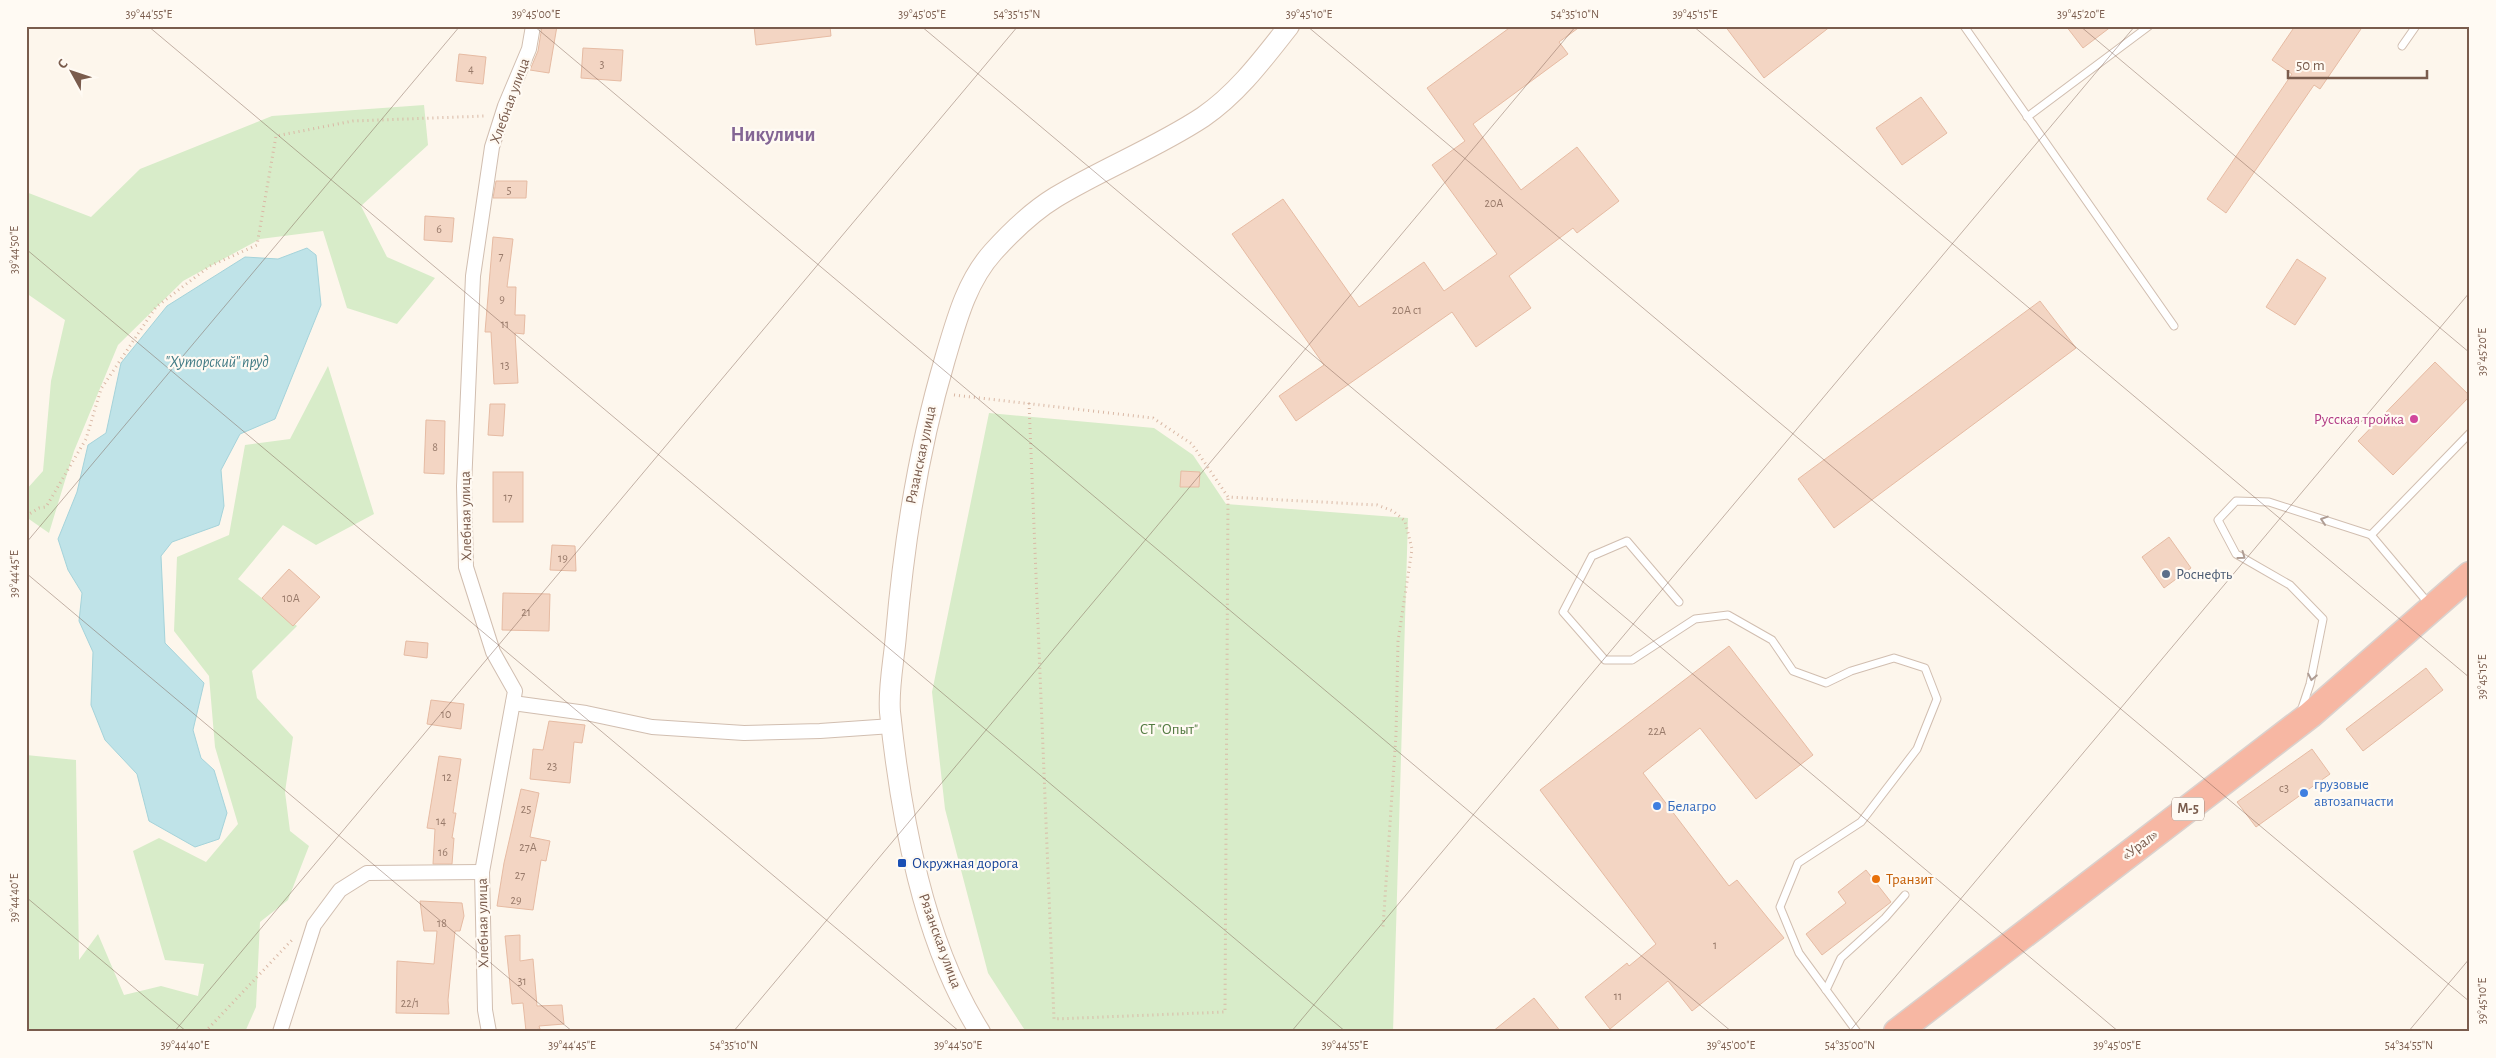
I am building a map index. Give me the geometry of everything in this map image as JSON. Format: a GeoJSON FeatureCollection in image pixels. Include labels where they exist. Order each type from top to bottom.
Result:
{"type":"FeatureCollection","features":[{"type":"Feature","properties":{"kind":"highway","name":"«Урал»"},"geometry":{"type":"LineString","coordinates":[[1897,1032],[2296,726],[2470,575]]}},
{"type":"Feature","properties":{"kind":"street","name":"Хлебная улица"},"geometry":{"type":"LineString","coordinates":[[489,1032],[485,1010],[482,872],[515,691],[493,652],[466,567],[464,486],[473,276],[492,146],[502,115],[529,49],[533,26]]}},
{"type":"Feature","properties":{"kind":"street","name":"Рязанская улица"},"geometry":{"type":"LineString","coordinates":[[980,1032],[950,975],[916,874],[890,710],[912,496],[935,392],[968,290],[991,254],[1022,223],[1054,198],[1156,145],[1205,116],[1247,80],[1289,26]]}},
{"type":"Feature","properties":{"kind":"street"},"geometry":{"type":"LineString","coordinates":[[513,703],[586,713],[652,727],[744,733],[820,731],[892,726]]}},
{"type":"Feature","properties":{"kind":"street"},"geometry":{"type":"LineString","coordinates":[[280,1032],[314,925],[340,890],[367,874],[482,872]]}},
{"type":"Feature","properties":{"kind":"lane"},"geometry":{"type":"LineString","coordinates":[[1964,26],[2174,326]]}},
{"type":"Feature","properties":{"kind":"lane"},"geometry":{"type":"LineString","coordinates":[[2027,117],[2149,26]]}},
{"type":"Feature","properties":{"kind":"lane"},"geometry":{"type":"LineString","coordinates":[[2402,46],[2416,26]]}},
{"type":"Feature","properties":{"kind":"lane"},"geometry":{"type":"LineString","coordinates":[[2371,535],[2470,433]]}},
{"type":"Feature","properties":{"kind":"lane"},"geometry":{"type":"LineString","coordinates":[[2296,726],[2310,684],[2323,619],[2290,586],[2236,554],[2218,520],[2236,501],[2269,502],[2371,535],[2432,608]]}},
{"type":"Feature","properties":{"kind":"lane"},"geometry":{"type":"LineString","coordinates":[[1679,602],[1627,542],[1592,556],[1563,612],[1605,660],[1632,660],[1695,618],[1728,615],[1772,640],[1794,671],[1826,683],[1851,671],[1894,658],[1925,668],[1938,699],[1917,749],[1861,822],[1798,863],[1780,907],[1799,953],[1857,1032]]}},
{"type":"Feature","properties":{"kind":"lane"},"geometry":{"type":"LineString","coordinates":[[1826,990],[1841,958],[1885,918],[1905,895]]}},
{"type":"Feature","properties":{"kind":"path"},"geometry":{"type":"LineString","coordinates":[[26,516],[39,508],[46,507],[86,439],[101,389],[156,307],[210,266],[257,245],[276,136],[353,121],[502,115]]}},
{"type":"Feature","properties":{"kind":"path"},"geometry":{"type":"LineString","coordinates":[[935,392],[1029,403],[1153,418],[1192,444],[1228,497],[1225,1012],[1054,1019],[1029,403]]}},
{"type":"Feature","properties":{"kind":"path"},"geometry":{"type":"LineString","coordinates":[[1228,497],[1377,505],[1393,510],[1405,521],[1412,549],[1398,641],[1396,735],[1384,927]]}},
{"type":"Feature","properties":{"kind":"path"},"geometry":{"type":"LineString","coordinates":[[204,1032],[283,952],[294,937]]}},
{"type":"Feature","properties":{"kind":"green space"},"geometry":{"type":"Polygon","coordinates":[[[424,105],[428,145],[361,206],[387,257],[435,278],[397,324],[347,308],[323,231],[260,239],[183,281],[118,345],[74,451],[49,533],[26,517],[26,490],[43,471],[51,381],[65,320],[26,293],[26,192],[91,217],[140,169],[272,116],[424,105]]]}},
{"type":"Feature","properties":{"kind":"green space"},"geometry":{"type":"Polygon","coordinates":[[[328,366],[374,514],[316,545],[283,525],[238,579],[297,626],[252,671],[257,698],[293,737],[285,792],[290,831],[309,846],[288,900],[260,922],[256,1007],[245,1032],[26,1032],[26,755],[76,760],[79,960],[98,934],[124,995],[161,986],[198,996],[204,964],[165,960],[133,851],[159,838],[206,862],[238,824],[215,747],[209,676],[174,631],[177,557],[229,535],[245,445],[290,439],[328,366]]]}},
{"type":"Feature","properties":{"kind":"green space","name":"СТ \"Опыт\""},"geometry":{"type":"Polygon","coordinates":[[[989,413],[1154,428],[1193,455],[1226,504],[1408,518],[1393,1032],[1026,1032],[988,973],[945,809],[932,692],[989,413]]]}},
{"type":"Feature","properties":{"kind":"water","name":"\"Хуторский\" пруд"},"geometry":{"type":"Polygon","coordinates":[[[307,248],[316,255],[321,305],[275,419],[240,434],[221,470],[224,506],[219,525],[172,542],[161,556],[165,643],[204,683],[193,730],[201,758],[214,770],[227,813],[219,839],[195,847],[149,821],[137,774],[105,740],[91,705],[93,652],[79,621],[82,593],[68,570],[58,539],[77,492],[88,445],[106,433],[121,363],[167,306],[245,257],[278,259],[307,248]]]}},
{"type":"Feature","properties":{"kind":"building"},"geometry":{"type":"Polygon","coordinates":[[[542,26],[557,26],[549,73],[530,70],[538,51],[542,26]]]}},
{"type":"Feature","properties":{"kind":"building"},"geometry":{"type":"Polygon","coordinates":[[[754,26],[830,26],[831,36],[756,45],[754,26]]]}},
{"type":"Feature","properties":{"kind":"building"},"geometry":{"type":"Polygon","coordinates":[[[1512,26],[1581,26],[1559,42],[1568,54],[1473,124],[1521,190],[1577,147],[1619,201],[1577,233],[1573,228],[1509,276],[1531,308],[1476,347],[1452,312],[1296,421],[1279,396],[1324,365],[1232,234],[1283,199],[1359,307],[1424,262],[1444,291],[1497,254],[1432,165],[1465,141],[1427,88],[1512,26]]]}},
{"type":"Feature","properties":{"kind":"building"},"geometry":{"type":"Polygon","coordinates":[[[1725,26],[1831,26],[1764,78],[1725,26]]]}},
{"type":"Feature","properties":{"kind":"building"},"geometry":{"type":"Polygon","coordinates":[[[2066,26],[2112,26],[2083,48],[2066,26]]]}},
{"type":"Feature","properties":{"kind":"building"},"geometry":{"type":"Polygon","coordinates":[[[2295,26],[2363,26],[2320,89],[2314,85],[2226,213],[2207,199],[2292,74],[2272,60],[2295,26]]]}},
{"type":"Feature","properties":{"kind":"building"},"geometry":{"type":"Polygon","coordinates":[[[583,48],[623,50],[621,81],[581,78],[583,48]]]}},
{"type":"Feature","properties":{"kind":"building"},"geometry":{"type":"Polygon","coordinates":[[[459,54],[486,57],[483,84],[456,81],[459,54]]]}},
{"type":"Feature","properties":{"kind":"building"},"geometry":{"type":"Polygon","coordinates":[[[1921,97],[1947,133],[1902,165],[1876,128],[1921,97]]]}},
{"type":"Feature","properties":{"kind":"building"},"geometry":{"type":"Polygon","coordinates":[[[496,181],[527,181],[526,198],[493,198],[496,181]]]}},
{"type":"Feature","properties":{"kind":"building"},"geometry":{"type":"Polygon","coordinates":[[[425,216],[454,218],[452,242],[424,240],[425,216]]]}},
{"type":"Feature","properties":{"kind":"building"},"geometry":{"type":"Polygon","coordinates":[[[493,237],[513,239],[507,287],[516,287],[515,315],[525,315],[524,334],[515,333],[518,383],[494,384],[491,332],[485,332],[493,237]]]}},
{"type":"Feature","properties":{"kind":"building"},"geometry":{"type":"Polygon","coordinates":[[[2297,259],[2326,278],[2295,325],[2266,307],[2297,259]]]}},
{"type":"Feature","properties":{"kind":"building"},"geometry":{"type":"Polygon","coordinates":[[[2040,301],[2076,348],[1834,528],[1798,479],[2040,301]]]}},
{"type":"Feature","properties":{"kind":"building","name":"Русская тройка"},"geometry":{"type":"Polygon","coordinates":[[[2435,362],[2470,396],[2393,475],[2358,441],[2435,362]]]}},
{"type":"Feature","properties":{"kind":"building"},"geometry":{"type":"Polygon","coordinates":[[[490,404],[505,404],[503,436],[488,435],[490,404]]]}},
{"type":"Feature","properties":{"kind":"building"},"geometry":{"type":"Polygon","coordinates":[[[426,420],[445,421],[444,474],[424,473],[426,420]]]}},
{"type":"Feature","properties":{"kind":"building"},"geometry":{"type":"Polygon","coordinates":[[[1181,471],[1200,472],[1199,487],[1180,487],[1181,471]]]}},
{"type":"Feature","properties":{"kind":"building"},"geometry":{"type":"Polygon","coordinates":[[[493,472],[523,472],[523,522],[493,522],[493,472]]]}},
{"type":"Feature","properties":{"kind":"building"},"geometry":{"type":"Polygon","coordinates":[[[2169,537],[2191,568],[2164,588],[2142,557],[2169,537]]]}},
{"type":"Feature","properties":{"kind":"building"},"geometry":{"type":"Polygon","coordinates":[[[552,545],[575,546],[576,571],[550,570],[552,545]]]}},
{"type":"Feature","properties":{"kind":"building"},"geometry":{"type":"Polygon","coordinates":[[[289,569],[320,597],[293,626],[262,598],[289,569]]]}},
{"type":"Feature","properties":{"kind":"building"},"geometry":{"type":"Polygon","coordinates":[[[503,593],[550,594],[549,631],[502,630],[503,593]]]}},
{"type":"Feature","properties":{"kind":"building"},"geometry":{"type":"Polygon","coordinates":[[[406,641],[428,643],[427,658],[404,655],[406,641]]]}},
{"type":"Feature","properties":{"kind":"building"},"geometry":{"type":"Polygon","coordinates":[[[1729,646],[1813,755],[1756,799],[1700,728],[1643,773],[1729,886],[1737,880],[1784,938],[1692,1011],[1668,981],[1610,1029],[1585,997],[1627,963],[1629,966],[1656,944],[1540,790],[1729,646]]]}},
{"type":"Feature","properties":{"kind":"building"},"geometry":{"type":"Polygon","coordinates":[[[2426,668],[2443,690],[2363,751],[2346,729],[2426,668]]]}},
{"type":"Feature","properties":{"kind":"building"},"geometry":{"type":"Polygon","coordinates":[[[431,700],[464,704],[461,729],[427,724],[431,700]]]}},
{"type":"Feature","properties":{"kind":"building"},"geometry":{"type":"Polygon","coordinates":[[[549,721],[585,725],[582,743],[574,742],[570,783],[530,779],[533,749],[543,750],[549,721]]]}},
{"type":"Feature","properties":{"kind":"building"},"geometry":{"type":"Polygon","coordinates":[[[2312,749],[2330,774],[2256,827],[2237,802],[2312,749]]]}},
{"type":"Feature","properties":{"kind":"building"},"geometry":{"type":"Polygon","coordinates":[[[439,756],[461,759],[453,813],[456,813],[452,838],[454,838],[452,864],[433,864],[435,829],[427,828],[439,756]]]}},
{"type":"Feature","properties":{"kind":"building"},"geometry":{"type":"Polygon","coordinates":[[[521,789],[539,793],[530,837],[550,841],[546,861],[541,860],[533,910],[497,906],[504,863],[521,789]]]}},
{"type":"Feature","properties":{"kind":"building"},"geometry":{"type":"Polygon","coordinates":[[[1866,870],[1891,902],[1822,955],[1806,934],[1846,903],[1838,892],[1866,870]]]}},
{"type":"Feature","properties":{"kind":"building"},"geometry":{"type":"Polygon","coordinates":[[[420,901],[462,903],[464,916],[460,931],[455,931],[448,1000],[449,1014],[396,1013],[397,961],[434,964],[437,931],[424,931],[420,901]]]}},
{"type":"Feature","properties":{"kind":"building"},"geometry":{"type":"Polygon","coordinates":[[[520,935],[520,961],[533,959],[537,1006],[562,1005],[564,1024],[539,1026],[540,1029],[526,1031],[523,1003],[512,1004],[505,936],[520,935]]]}},
{"type":"Feature","properties":{"kind":"building"},"geometry":{"type":"Polygon","coordinates":[[[1534,998],[1561,1032],[1492,1032],[1534,998]]]}},
{"type":"Feature","properties":{"kind":"place","name":"Русская тройка"},"geometry":{"type":"Point","coordinates":[2414,419]}},
{"type":"Feature","properties":{"kind":"place","name":"Роснефть"},"geometry":{"type":"Point","coordinates":[2166,574]}},
{"type":"Feature","properties":{"kind":"place","name":"грузовые автозапчасти"},"geometry":{"type":"Point","coordinates":[2304,793]}},
{"type":"Feature","properties":{"kind":"place","name":"Белагро"},"geometry":{"type":"Point","coordinates":[1657,806]}},
{"type":"Feature","properties":{"kind":"place","name":"Окружная дорога"},"geometry":{"type":"Point","coordinates":[902,863]}},
{"type":"Feature","properties":{"kind":"place","name":"Транзит"},"geometry":{"type":"Point","coordinates":[1876,879]}},
{"type":"Feature","properties":{"kind":"district","name":"Никуличи"},"geometry":{"type":"Point","coordinates":[773,135]}}]}
